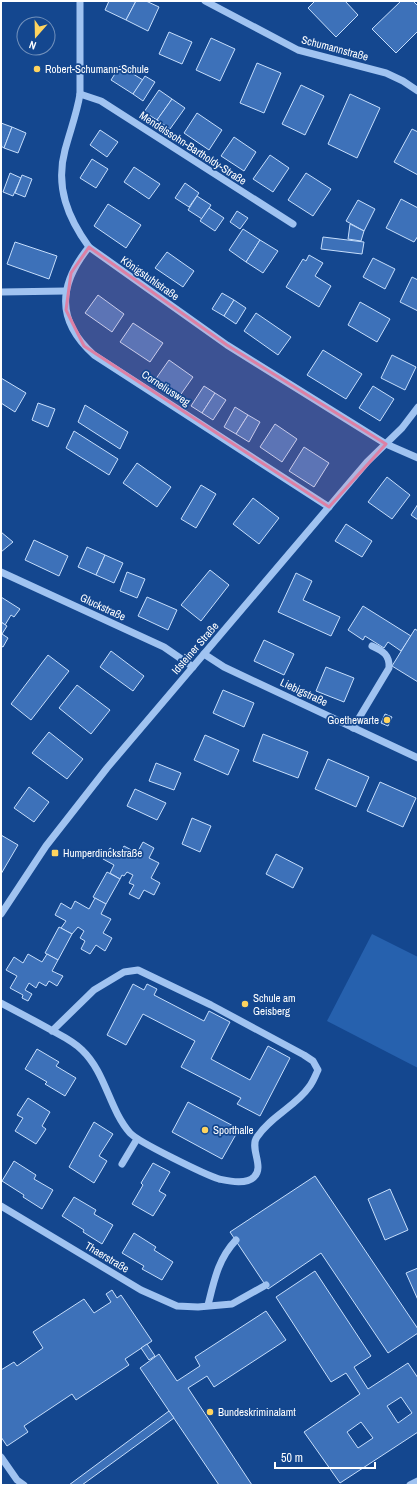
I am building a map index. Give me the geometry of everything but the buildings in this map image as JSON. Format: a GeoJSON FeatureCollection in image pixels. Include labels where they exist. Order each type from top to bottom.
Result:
{"type":"FeatureCollection","features":[{"type":"Feature","properties":{"kind":"street","name":"Königstuhlstraße"},"geometry":{"type":"LineString","coordinates":[[80,1],[80,94],[78,106],[64,152],[62,182],[67,209],[74,227],[89,248],[227,345],[386,444],[418,458]]}},
{"type":"Feature","properties":{"kind":"street","name":"Schumannstraße"},"geometry":{"type":"LineString","coordinates":[[205,1],[298,50],[386,73],[403,81],[418,91]]}},
{"type":"Feature","properties":{"kind":"street","name":"Mendelssohn-Bartholdy-Straße"},"geometry":{"type":"LineString","coordinates":[[80,94],[101,101],[293,224]]}},
{"type":"Feature","properties":{"kind":"street","name":"Corneliusweg"},"geometry":{"type":"LineString","coordinates":[[89,248],[71,273],[66,291],[65,302],[68,321],[84,346],[94,355],[329,508]]}},
{"type":"Feature","properties":{"kind":"street"},"geometry":{"type":"LineString","coordinates":[[1,292],[66,291]]}},
{"type":"Feature","properties":{"kind":"street","name":"Idsteiner Straße"},"geometry":{"type":"LineString","coordinates":[[1,914],[46,846],[81,801],[367,462],[402,428],[418,407]]}},
{"type":"Feature","properties":{"kind":"street","name":"Gluckstraße"},"geometry":{"type":"LineString","coordinates":[[1,572],[164,647],[193,667]]}},
{"type":"Feature","properties":{"kind":"street"},"geometry":{"type":"LineString","coordinates":[[353,728],[388,668],[389,660],[384,652],[372,646]]}},
{"type":"Feature","properties":{"kind":"street","name":"Liebigstraße"},"geometry":{"type":"LineString","coordinates":[[204,654],[224,667],[418,758]]}},
{"type":"Feature","properties":{"kind":"street"},"geometry":{"type":"LineString","coordinates":[[1,1003],[52,1031],[74,1043],[89,1057],[101,1077],[121,1120],[131,1134],[162,1152],[218,1178],[236,1182],[249,1180],[255,1176],[258,1169],[254,1147],[256,1138],[275,1117],[309,1087],[318,1070],[313,1061],[212,1005],[138,970],[124,972],[94,990],[52,1031]]}},
{"type":"Feature","properties":{"kind":"street"},"geometry":{"type":"LineString","coordinates":[[122,1164],[138,1139]]}},
{"type":"Feature","properties":{"kind":"street","name":"Thaerstraße"},"geometry":{"type":"LineString","coordinates":[[1,1206],[141,1290],[177,1306],[237,1303],[266,1285]]}},
{"type":"Feature","properties":{"kind":"street"},"geometry":{"type":"LineString","coordinates":[[208,1305],[216,1271],[227,1250],[236,1240]]}},
{"type":"Feature","properties":{"kind":"street"},"geometry":{"type":"LineString","coordinates":[[1,1457],[16,1480],[24,1485]]}},
{"type":"Feature","properties":{"kind":"street"},"geometry":{"type":"LineString","coordinates":[[410,1485],[418,1481]]}},
{"type":"Feature","properties":{"kind":"highlighted area"},"geometry":{"type":"Polygon","coordinates":[[[89,247],[227,345],[386,444],[329,507],[84,346],[66,310],[71,273],[89,247]]]}},
{"type":"Feature","properties":{"kind":"shaded area"},"geometry":{"type":"Polygon","coordinates":[[[372,934],[418,957],[418,1068],[327,1021],[372,934]]]}},
{"type":"Feature","properties":{"kind":"place","name":"Robert-Schumann-Schule"},"geometry":{"type":"Point","coordinates":[37,69]}},
{"type":"Feature","properties":{"kind":"place","name":"Goethewarte"},"geometry":{"type":"Point","coordinates":[387,720]}},
{"type":"Feature","properties":{"kind":"place","name":"Humperdinckstraße"},"geometry":{"type":"Point","coordinates":[55,853]}},
{"type":"Feature","properties":{"kind":"place","name":"Schule am Geisberg"},"geometry":{"type":"Point","coordinates":[245,1004]}},
{"type":"Feature","properties":{"kind":"place","name":"Sporthalle"},"geometry":{"type":"Point","coordinates":[205,1130]}},
{"type":"Feature","properties":{"kind":"place","name":"Bundeskriminalamt"},"geometry":{"type":"Point","coordinates":[210,1412]}}]}
